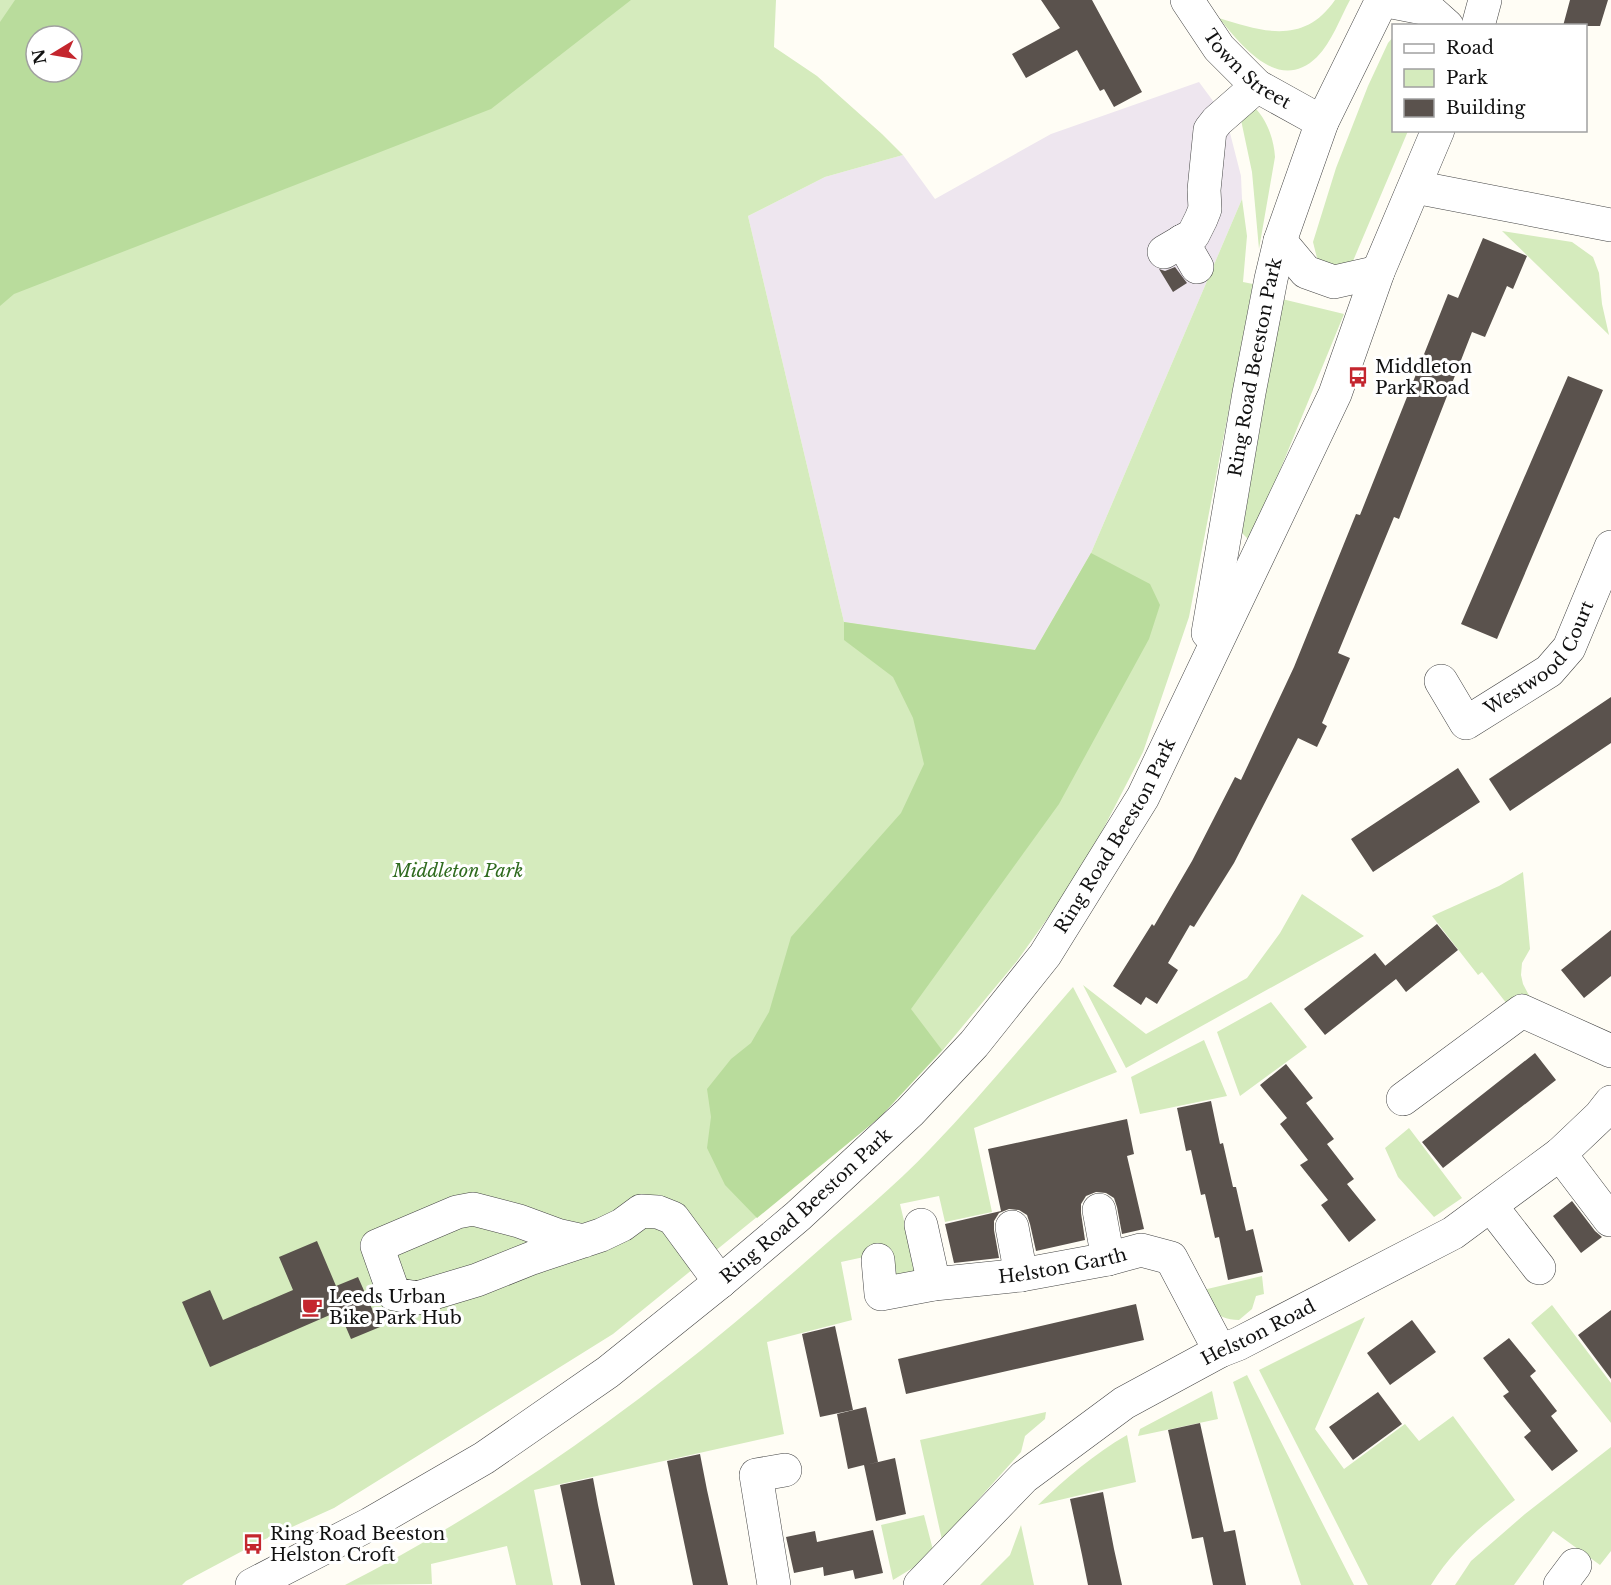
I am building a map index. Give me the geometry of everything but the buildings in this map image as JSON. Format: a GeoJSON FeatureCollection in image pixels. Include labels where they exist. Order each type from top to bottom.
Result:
{"type":"FeatureCollection","features":[{"type":"Feature","properties":{"kind":"street","name":"Town Street"},"geometry":{"type":"LineString","coordinates":[[1187,0],[1219,48],[1257,86],[1322,122]]}},
{"type":"Feature","properties":{"kind":"street"},"geometry":{"type":"LineString","coordinates":[[1322,122],[1382,0],[1428,9],[1445,24]]}},
{"type":"Feature","properties":{"kind":"street"},"geometry":{"type":"LineString","coordinates":[[1479,24],[1485,0]]}},
{"type":"Feature","properties":{"kind":"street"},"geometry":{"type":"LineString","coordinates":[[1181,254],[1205,209],[1204,190],[1210,130],[1257,86]]}},
{"type":"Feature","properties":{"kind":"street","name":"Ring Road Beeston Park"},"geometry":{"type":"LineString","coordinates":[[1202,670],[1270,279],[1280,242],[1322,122]]}},
{"type":"Feature","properties":{"kind":"street"},"geometry":{"type":"LineString","coordinates":[[1437,132],[1415,187],[1611,225]]}},
{"type":"Feature","properties":{"kind":"street","name":"Ring Road Beeston Park"},"geometry":{"type":"LineString","coordinates":[[252,1585],[370,1524],[484,1458],[608,1372],[798,1216],[910,1112],[974,1044],[1046,956],[1143,797],[1335,394],[1378,272],[1415,187]]}},
{"type":"Feature","properties":{"kind":"street","name":"Ring Road Beeston Park"},"geometry":{"type":"LineString","coordinates":[[1280,242],[1306,272],[1334,282],[1378,272]]}},
{"type":"Feature","properties":{"kind":"street","name":"Westwood Court"},"geometry":{"type":"LineString","coordinates":[[1441,681],[1466,723],[1549,671],[1569,648],[1611,547]]}},
{"type":"Feature","properties":{"kind":"street"},"geometry":{"type":"LineString","coordinates":[[1403,1099],[1522,1011],[1611,1051]]}},
{"type":"Feature","properties":{"kind":"street","name":"Helston Road"},"geometry":{"type":"LineString","coordinates":[[920,1585],[1024,1477],[1124,1403],[1220,1351],[1306,1310],[1447,1237],[1560,1154],[1600,1116],[1611,1102]]}},
{"type":"Feature","properties":{"kind":"street"},"geometry":{"type":"LineString","coordinates":[[1560,1154],[1610,1220]]}},
{"type":"Feature","properties":{"kind":"street"},"geometry":{"type":"LineString","coordinates":[[1491,1206],[1539,1268]]}},
{"type":"Feature","properties":{"kind":"street"},"geometry":{"type":"LineString","coordinates":[[584,1241],[473,1209],[457,1212],[376,1246],[394,1294],[417,1298],[477,1280],[532,1258],[584,1241],[601,1235],[622,1225],[641,1211],[658,1212],[673,1218],[720,1282]]}},
{"type":"Feature","properties":{"kind":"street"},"geometry":{"type":"LineString","coordinates":[[1099,1210],[1108,1259]]}},
{"type":"Feature","properties":{"kind":"street"},"geometry":{"type":"LineString","coordinates":[[921,1225],[934,1284]]}},
{"type":"Feature","properties":{"kind":"street"},"geometry":{"type":"LineString","coordinates":[[1012,1227],[1021,1275]]}},
{"type":"Feature","properties":{"kind":"street","name":"Helston Garth"},"geometry":{"type":"LineString","coordinates":[[878,1260],[881,1294],[934,1284],[1021,1275],[1108,1259],[1141,1250],[1171,1258],[1220,1351]]}},
{"type":"Feature","properties":{"kind":"street"},"geometry":{"type":"LineString","coordinates":[[774,1585],[756,1475],[785,1470]]}},
{"type":"Feature","properties":{"kind":"shaded area"},"geometry":{"type":"Polygon","coordinates":[[[1199,82],[1216,105],[1230,133],[1241,176],[1242,199],[1091,553],[1035,650],[844,622],[748,216],[825,177],[903,155],[935,199],[1051,134],[1199,82]]]}},
{"type":"Feature","properties":{"kind":"green space","name":"Middleton Park"},"geometry":{"type":"Polygon","coordinates":[[[0,0],[776,0],[774,47],[817,76],[903,155],[825,177],[748,216],[844,622],[1035,650],[1091,553],[1242,199],[1247,236],[1243,282],[1253,284],[1189,617],[1143,752],[1082,870],[1017,961],[942,1051],[880,1117],[613,1334],[334,1508],[261,1541],[182,1585],[0,1585],[0,0]]]}},
{"type":"Feature","properties":{"kind":"green space"},"geometry":{"type":"Polygon","coordinates":[[[15,0],[631,0],[491,109],[14,294],[0,306],[0,22],[15,0]]]}},
{"type":"Feature","properties":{"kind":"green space"},"geometry":{"type":"Polygon","coordinates":[[[1335,0],[1350,0],[1327,44],[1317,57],[1303,67],[1289,70],[1275,68],[1262,62],[1219,18],[1267,30],[1296,29],[1310,24],[1335,0]]]}},
{"type":"Feature","properties":{"kind":"green space"},"geometry":{"type":"Polygon","coordinates":[[[1392,38],[1392,132],[1408,132],[1353,261],[1338,267],[1323,263],[1317,258],[1313,242],[1336,168],[1368,86],[1392,38]]]}},
{"type":"Feature","properties":{"kind":"green space"},"geometry":{"type":"Polygon","coordinates":[[[1254,107],[1263,117],[1269,130],[1275,157],[1259,249],[1252,172],[1241,120],[1254,107]]]}},
{"type":"Feature","properties":{"kind":"green space"},"geometry":{"type":"Polygon","coordinates":[[[1502,231],[1572,242],[1593,257],[1599,273],[1602,304],[1609,335],[1502,231]]]}},
{"type":"Feature","properties":{"kind":"green space"},"geometry":{"type":"Polygon","coordinates":[[[1282,299],[1344,314],[1253,536],[1248,539],[1242,533],[1282,299]]]}},
{"type":"Feature","properties":{"kind":"green space"},"geometry":{"type":"Polygon","coordinates":[[[1091,553],[1150,584],[1160,605],[1149,639],[1059,804],[911,1009],[942,1050],[880,1117],[757,1218],[725,1185],[707,1148],[711,1117],[707,1089],[731,1059],[751,1043],[769,1012],[791,937],[901,813],[924,764],[913,718],[893,677],[844,640],[844,622],[1035,650],[1091,553]]]}},
{"type":"Feature","properties":{"kind":"green space"},"geometry":{"type":"Polygon","coordinates":[[[1523,872],[1530,949],[1522,963],[1521,975],[1532,1001],[1507,1004],[1482,972],[1478,975],[1432,916],[1499,886],[1523,872]]]}},
{"type":"Feature","properties":{"kind":"green space"},"geometry":{"type":"Polygon","coordinates":[[[1302,894],[1364,936],[1126,1068],[1083,985],[1146,1034],[1247,978],[1280,933],[1302,894]]]}},
{"type":"Feature","properties":{"kind":"green space"},"geometry":{"type":"Polygon","coordinates":[[[1073,987],[1117,1072],[974,1128],[992,1212],[945,1222],[939,1196],[900,1204],[920,1288],[901,1291],[887,1252],[841,1262],[852,1320],[767,1342],[784,1434],[534,1490],[553,1585],[516,1585],[507,1546],[431,1564],[432,1584],[345,1585],[470,1515],[530,1476],[646,1393],[757,1304],[917,1162],[968,1108],[1073,987]]]}},
{"type":"Feature","properties":{"kind":"green space"},"geometry":{"type":"Polygon","coordinates":[[[1271,1002],[1307,1047],[1240,1096],[1217,1032],[1271,1002]]]}},
{"type":"Feature","properties":{"kind":"green space"},"geometry":{"type":"Polygon","coordinates":[[[1204,1040],[1227,1096],[1140,1114],[1131,1077],[1204,1040]]]}},
{"type":"Feature","properties":{"kind":"green space"},"geometry":{"type":"Polygon","coordinates":[[[1409,1128],[1462,1198],[1434,1217],[1398,1177],[1385,1148],[1409,1128]]]}},
{"type":"Feature","properties":{"kind":"green space"},"geometry":{"type":"Polygon","coordinates":[[[1262,1276],[1264,1294],[1256,1296],[1252,1309],[1239,1320],[1224,1318],[1215,1312],[1203,1290],[1262,1276]]]}},
{"type":"Feature","properties":{"kind":"green space"},"geometry":{"type":"Polygon","coordinates":[[[1552,1305],[1611,1383],[1611,1423],[1531,1323],[1552,1305]]]}},
{"type":"Feature","properties":{"kind":"green space"},"geometry":{"type":"Polygon","coordinates":[[[1365,1317],[1315,1429],[1344,1469],[1405,1424],[1419,1441],[1453,1416],[1515,1500],[1469,1538],[1449,1559],[1431,1585],[1368,1585],[1259,1370],[1365,1317]]]}},
{"type":"Feature","properties":{"kind":"green space"},"geometry":{"type":"Polygon","coordinates":[[[1247,1375],[1354,1585],[1301,1585],[1233,1382],[1247,1375]]]}},
{"type":"Feature","properties":{"kind":"green space"},"geometry":{"type":"Polygon","coordinates":[[[1212,1391],[1218,1419],[1138,1436],[1140,1429],[1212,1391]]]}},
{"type":"Feature","properties":{"kind":"green space"},"geometry":{"type":"Polygon","coordinates":[[[1046,1412],[1045,1419],[1025,1436],[1021,1452],[942,1540],[920,1440],[1046,1412]]]}},
{"type":"Feature","properties":{"kind":"green space"},"geometry":{"type":"Polygon","coordinates":[[[1127,1435],[1136,1482],[1038,1505],[1081,1467],[1127,1435]]]}},
{"type":"Feature","properties":{"kind":"green space"},"geometry":{"type":"Polygon","coordinates":[[[1611,1447],[1611,1551],[1600,1565],[1553,1531],[1514,1585],[1455,1585],[1471,1561],[1525,1514],[1611,1447]]]}},
{"type":"Feature","properties":{"kind":"green space"},"geometry":{"type":"Polygon","coordinates":[[[924,1515],[933,1550],[916,1566],[893,1580],[881,1525],[924,1515]]]}},
{"type":"Feature","properties":{"kind":"green space"},"geometry":{"type":"Polygon","coordinates":[[[1021,1525],[1034,1585],[980,1585],[1010,1555],[1021,1525]]]}},
{"type":"Feature","properties":{"kind":"place","name":"Middleton Park Road"},"geometry":{"type":"Point","coordinates":[1358,377]}},
{"type":"Feature","properties":{"kind":"place","name":"Leeds Urban Bike Park Hub"},"geometry":{"type":"Point","coordinates":[312,1307]}},
{"type":"Feature","properties":{"kind":"place","name":"Ring Road Beeston Helston Croft"},"geometry":{"type":"Point","coordinates":[253,1544]}}]}
